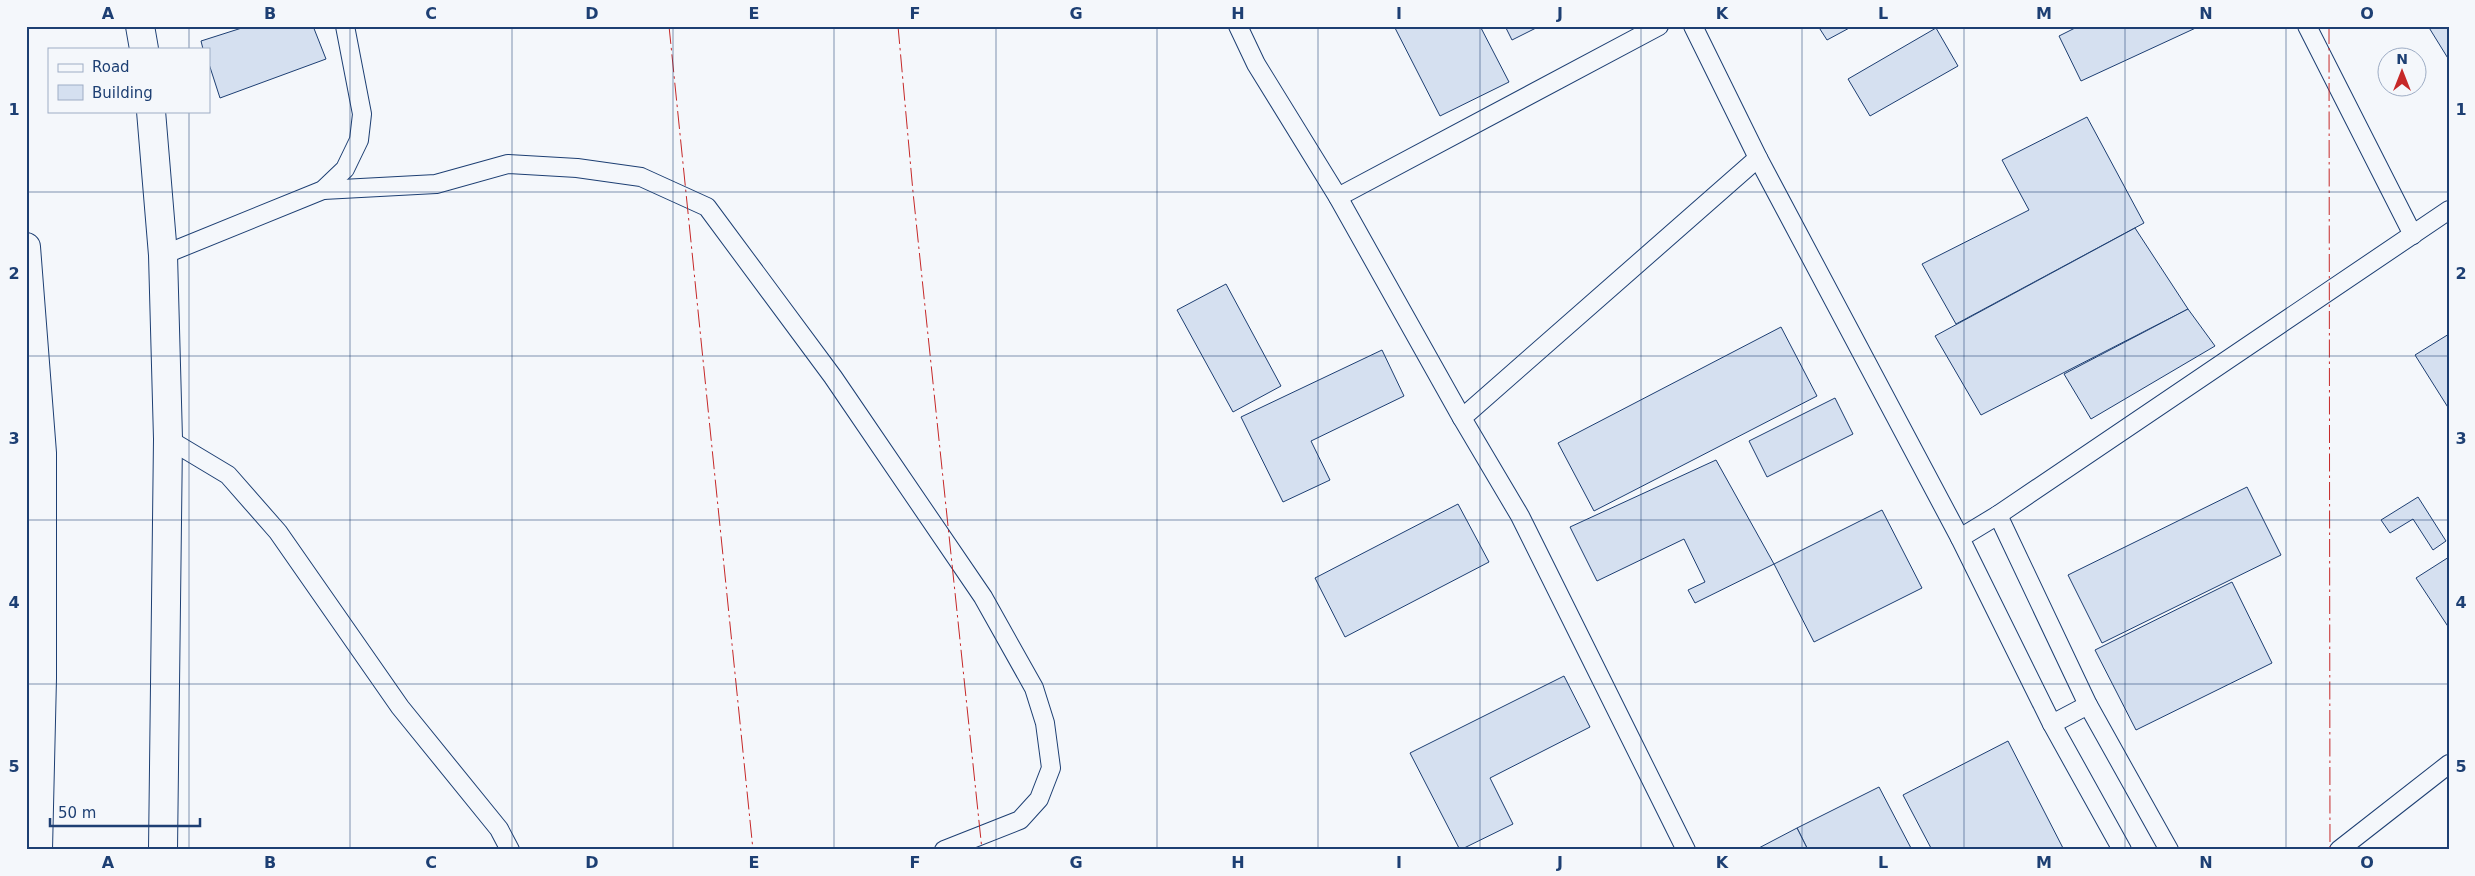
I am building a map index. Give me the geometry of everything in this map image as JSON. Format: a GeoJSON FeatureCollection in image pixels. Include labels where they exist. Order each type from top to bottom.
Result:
{"type":"FeatureCollection","features":[{"type":"Feature","properties":{"kind":"highway"},"geometry":{"type":"LineString","coordinates":[[140,26],[144,48]]}},
{"type":"Feature","properties":{"kind":"highway"},"geometry":{"type":"LineString","coordinates":[[151,112],[163,256],[168,439],[162,850]]}},
{"type":"Feature","properties":{"kind":"highway"},"geometry":{"type":"LineString","coordinates":[[26,247],[42,453],[34,758],[38,850]]}},
{"type":"Feature","properties":{"kind":"street"},"geometry":{"type":"LineString","coordinates":[[323,190],[344,169],[359,140],[362,114],[345,26]]}},
{"type":"Feature","properties":{"kind":"street"},"geometry":{"type":"LineString","coordinates":[[1238,26],[1256,64],[1338,197],[1462,418],[1520,516],[1686,850]]}},
{"type":"Feature","properties":{"kind":"street"},"geometry":{"type":"LineString","coordinates":[[1338,197],[1659,26]]}},
{"type":"Feature","properties":{"kind":"street"},"geometry":{"type":"LineString","coordinates":[[1693,26],[1758,158],[1960,538],[2052,724],[2122,850]]}},
{"type":"Feature","properties":{"kind":"street"},"geometry":{"type":"LineString","coordinates":[[2307,26],[2413,234]]}},
{"type":"Feature","properties":{"kind":"street"},"geometry":{"type":"LineString","coordinates":[[1462,418],[1758,158]]}},
{"type":"Feature","properties":{"kind":"street"},"geometry":{"type":"LineString","coordinates":[[163,256],[323,190],[436,184],[508,164],[577,168],[641,177],[707,207],[839,385],[983,597],[1034,688],[1045,723],[1051,768],[1039,798],[1020,820],[944,850]]}},
{"type":"Feature","properties":{"kind":"street"},"geometry":{"type":"LineString","coordinates":[[1960,538],[1998,515],[2449,210]]}},
{"type":"Feature","properties":{"kind":"street"},"geometry":{"type":"LineString","coordinates":[[168,439],[228,475],[278,532],[400,707],[499,829],[510,850]]}},
{"type":"Feature","properties":{"kind":"street"},"geometry":{"type":"LineString","coordinates":[[1998,515],[2088,705],[2169,850]]}},
{"type":"Feature","properties":{"kind":"street"},"geometry":{"type":"LineString","coordinates":[[2052,724],[2088,705]]}},
{"type":"Feature","properties":{"kind":"street"},"geometry":{"type":"LineString","coordinates":[[2339,850],[2449,764]]}},
{"type":"Feature","properties":{"kind":"building"},"geometry":{"type":"Polygon","coordinates":[[[248,26],[313,26],[326,59],[220,98],[210,67],[210,48],[203,48],[201,41],[248,26]]]}},
{"type":"Feature","properties":{"kind":"building"},"geometry":{"type":"Polygon","coordinates":[[[1394,26],[1480,26],[1509,82],[1440,116],[1394,26]]]}},
{"type":"Feature","properties":{"kind":"building"},"geometry":{"type":"Polygon","coordinates":[[[1505,26],[1540,26],[1512,40],[1505,26]]]}},
{"type":"Feature","properties":{"kind":"building"},"geometry":{"type":"Polygon","coordinates":[[[1818,26],[1853,26],[1827,40],[1818,26]]]}},
{"type":"Feature","properties":{"kind":"building"},"geometry":{"type":"Polygon","coordinates":[[[2079,26],[2200,26],[2081,81],[2059,36],[2079,26]]]}},
{"type":"Feature","properties":{"kind":"building"},"geometry":{"type":"Polygon","coordinates":[[[2428,26],[2449,26],[2449,60],[2428,26]]]}},
{"type":"Feature","properties":{"kind":"building"},"geometry":{"type":"Polygon","coordinates":[[[1936,28],[1958,66],[1870,116],[1848,79],[1936,28]]]}},
{"type":"Feature","properties":{"kind":"building"},"geometry":{"type":"Polygon","coordinates":[[[2087,117],[2144,223],[1956,324],[1922,264],[2029,210],[2002,160],[2087,117]]]}},
{"type":"Feature","properties":{"kind":"building"},"geometry":{"type":"Polygon","coordinates":[[[2135,228],[2188,309],[1981,415],[1935,336],[2135,228]]]}},
{"type":"Feature","properties":{"kind":"building"},"geometry":{"type":"Polygon","coordinates":[[[1226,284],[1281,386],[1233,412],[1177,310],[1226,284]]]}},
{"type":"Feature","properties":{"kind":"building"},"geometry":{"type":"Polygon","coordinates":[[[2188,309],[2215,346],[2091,419],[2064,374],[2188,309]]]}},
{"type":"Feature","properties":{"kind":"building"},"geometry":{"type":"Polygon","coordinates":[[[1781,327],[1817,396],[1594,511],[1558,443],[1781,327]]]}},
{"type":"Feature","properties":{"kind":"building"},"geometry":{"type":"Polygon","coordinates":[[[2449,334],[2449,409],[2415,355],[2449,334]]]}},
{"type":"Feature","properties":{"kind":"building"},"geometry":{"type":"Polygon","coordinates":[[[1382,350],[1404,396],[1311,441],[1330,480],[1283,502],[1241,417],[1382,350]]]}},
{"type":"Feature","properties":{"kind":"building"},"geometry":{"type":"Polygon","coordinates":[[[1835,398],[1853,434],[1767,477],[1749,441],[1835,398]]]}},
{"type":"Feature","properties":{"kind":"building"},"geometry":{"type":"Polygon","coordinates":[[[1716,460],[1774,564],[1695,603],[1688,590],[1705,582],[1684,539],[1597,581],[1570,527],[1716,460]]]}},
{"type":"Feature","properties":{"kind":"building"},"geometry":{"type":"Polygon","coordinates":[[[2247,487],[2281,555],[2102,643],[2068,575],[2247,487]]]}},
{"type":"Feature","properties":{"kind":"building"},"geometry":{"type":"Polygon","coordinates":[[[2418,497],[2446,541],[2433,550],[2413,519],[2390,533],[2381,520],[2418,497]]]}},
{"type":"Feature","properties":{"kind":"building"},"geometry":{"type":"Polygon","coordinates":[[[1458,504],[1489,562],[1345,637],[1315,578],[1458,504]]]}},
{"type":"Feature","properties":{"kind":"building"},"geometry":{"type":"Polygon","coordinates":[[[1882,510],[1922,588],[1814,642],[1774,564],[1882,510]]]}},
{"type":"Feature","properties":{"kind":"building"},"geometry":{"type":"Polygon","coordinates":[[[2449,557],[2449,628],[2416,578],[2449,557]]]}},
{"type":"Feature","properties":{"kind":"building"},"geometry":{"type":"Polygon","coordinates":[[[2232,582],[2272,663],[2136,730],[2095,650],[2232,582]]]}},
{"type":"Feature","properties":{"kind":"building"},"geometry":{"type":"Polygon","coordinates":[[[1564,676],[1590,727],[1490,778],[1513,824],[1460,850],[1410,753],[1564,676]]]}},
{"type":"Feature","properties":{"kind":"building"},"geometry":{"type":"Polygon","coordinates":[[[2008,741],[2064,850],[1932,850],[1903,795],[2008,741]]]}},
{"type":"Feature","properties":{"kind":"building"},"geometry":{"type":"Polygon","coordinates":[[[1879,787],[1912,850],[1808,850],[1797,828],[1879,787]]]}},
{"type":"Feature","properties":{"kind":"building"},"geometry":{"type":"Polygon","coordinates":[[[1797,828],[1808,850],[1755,850],[1797,828]]]}},
{"type":"Feature","properties":{"kind":"power"},"geometry":{"type":"LineString","coordinates":[[669,26],[753,850]]}},
{"type":"Feature","properties":{"kind":"power"},"geometry":{"type":"LineString","coordinates":[[898,26],[913,192],[982,850]]}},
{"type":"Feature","properties":{"kind":"power"},"geometry":{"type":"LineString","coordinates":[[2329,26],[2330,850]]}}]}
